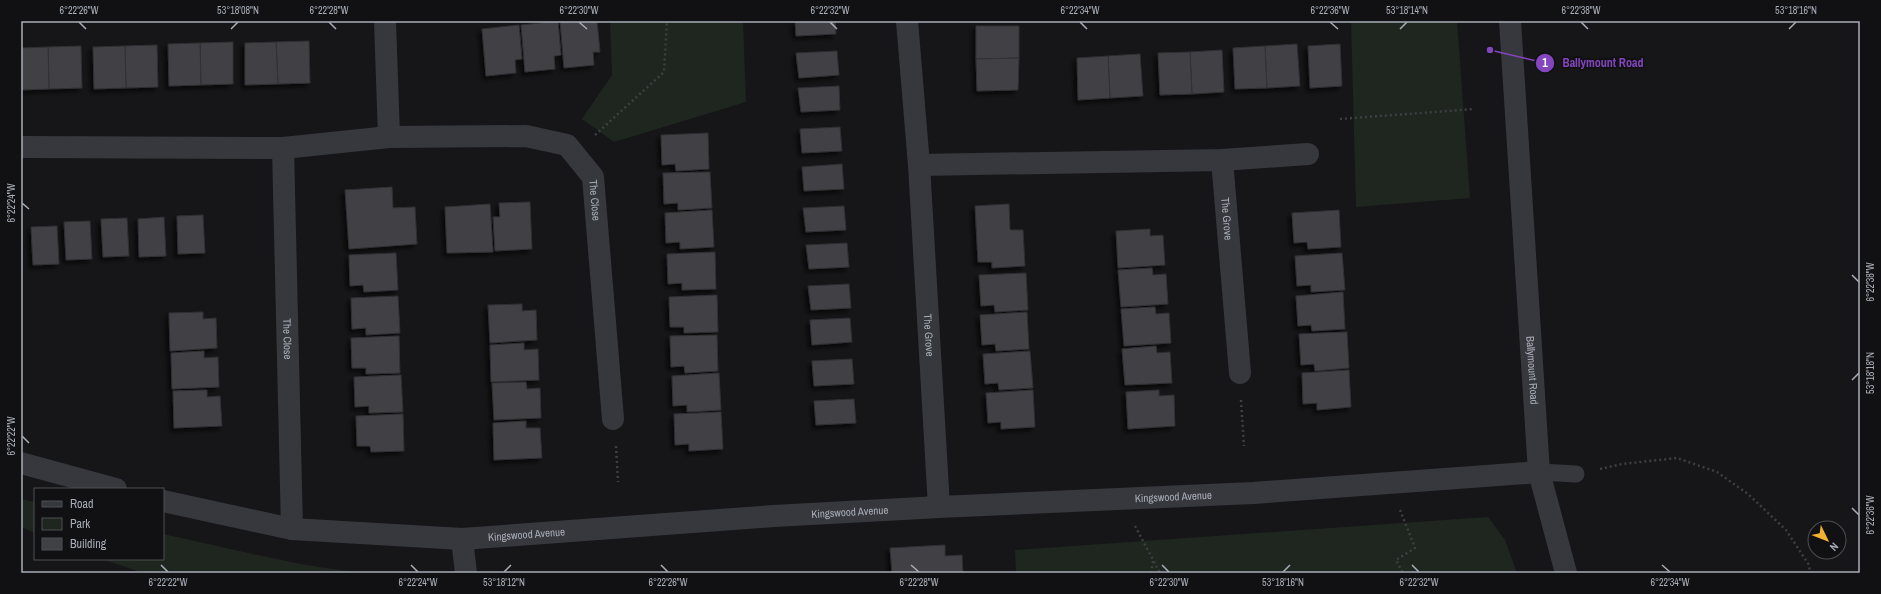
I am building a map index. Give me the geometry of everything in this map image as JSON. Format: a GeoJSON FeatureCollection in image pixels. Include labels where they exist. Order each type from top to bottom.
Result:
{"type":"FeatureCollection","features":[{"type":"Feature","properties":{"kind":"street"},"geometry":{"type":"LineString","coordinates":[[385,21],[389,137]]}},
{"type":"Feature","properties":{"kind":"street","name":"The Grove"},"geometry":{"type":"LineString","coordinates":[[907,21],[919,165],[939,507]]}},
{"type":"Feature","properties":{"kind":"street","name":"Ballymount Road"},"geometry":{"type":"LineString","coordinates":[[1510,21],[1539,472],[1566,573]]}},
{"type":"Feature","properties":{"kind":"street","name":"The Close"},"geometry":{"type":"LineString","coordinates":[[21,148],[283,148],[389,137],[526,136],[567,145],[593,178],[613,419]]}},
{"type":"Feature","properties":{"kind":"street","name":"The Close"},"geometry":{"type":"LineString","coordinates":[[283,148],[292,529]]}},
{"type":"Feature","properties":{"kind":"street"},"geometry":{"type":"LineString","coordinates":[[919,165],[1222,160],[1308,154]]}},
{"type":"Feature","properties":{"kind":"street","name":"The Grove"},"geometry":{"type":"LineString","coordinates":[[1222,160],[1240,373]]}},
{"type":"Feature","properties":{"kind":"street"},"geometry":{"type":"LineString","coordinates":[[21,463],[112,488]]}},
{"type":"Feature","properties":{"kind":"street","name":"Kingswood Avenue"},"geometry":{"type":"LineString","coordinates":[[164,501],[292,529],[462,539],[766,517],[939,507],[1253,493],[1539,472]]}},
{"type":"Feature","properties":{"kind":"street"},"geometry":{"type":"LineString","coordinates":[[462,539],[466,573]]}},
{"type":"Feature","properties":{"kind":"lane"},"geometry":{"type":"LineString","coordinates":[[1539,472],[1576,474]]}},
{"type":"Feature","properties":{"kind":"path"},"geometry":{"type":"LineString","coordinates":[[595,135],[664,72],[666,21]]}},
{"type":"Feature","properties":{"kind":"path"},"geometry":{"type":"LineString","coordinates":[[1340,119],[1474,109]]}},
{"type":"Feature","properties":{"kind":"path"},"geometry":{"type":"LineString","coordinates":[[1241,399],[1244,446]]}},
{"type":"Feature","properties":{"kind":"path"},"geometry":{"type":"LineString","coordinates":[[615,441],[618,482]]}},
{"type":"Feature","properties":{"kind":"path"},"geometry":{"type":"LineString","coordinates":[[1576,474],[1622,464],[1677,458],[1717,472],[1748,494],[1786,530],[1809,565],[1810,573]]}},
{"type":"Feature","properties":{"kind":"path"},"geometry":{"type":"LineString","coordinates":[[1400,510],[1415,548],[1396,560],[1403,573]]}},
{"type":"Feature","properties":{"kind":"path"},"geometry":{"type":"LineString","coordinates":[[1134,524],[1160,573]]}},
{"type":"Feature","properties":{"kind":"path"},"geometry":{"type":"LineString","coordinates":[[1151,573],[1153,561]]}},
{"type":"Feature","properties":{"kind":"green space"},"geometry":{"type":"Polygon","coordinates":[[[610,21],[743,21],[746,102],[614,142],[582,119],[612,75],[610,21]]]}},
{"type":"Feature","properties":{"kind":"green space"},"geometry":{"type":"Polygon","coordinates":[[[1351,21],[1457,21],[1470,198],[1356,207],[1351,21]]]}},
{"type":"Feature","properties":{"kind":"green space"},"geometry":{"type":"Polygon","coordinates":[[[21,499],[34,502],[34,533],[21,527],[21,499]]]}},
{"type":"Feature","properties":{"kind":"green space"},"geometry":{"type":"Polygon","coordinates":[[[1488,517],[1505,540],[1517,573],[1016,573],[1015,550],[1488,517]]]}},
{"type":"Feature","properties":{"kind":"green space"},"geometry":{"type":"Polygon","coordinates":[[[164,534],[317,567],[369,573],[143,573],[105,560],[164,560],[164,534]]]}},
{"type":"Feature","properties":{"kind":"building"},"geometry":{"type":"Polygon","coordinates":[[[558,21],[561,55],[554,56],[555,69],[525,72],[521,25],[558,21]]]}},
{"type":"Feature","properties":{"kind":"building"},"geometry":{"type":"Polygon","coordinates":[[[560,21],[597,21],[600,52],[593,52],[594,65],[564,68],[560,21]]]}},
{"type":"Feature","properties":{"kind":"building"},"geometry":{"type":"Polygon","coordinates":[[[795,21],[835,21],[836,34],[796,36],[795,21]]]}},
{"type":"Feature","properties":{"kind":"building"},"geometry":{"type":"Polygon","coordinates":[[[519,25],[522,59],[515,60],[516,73],[486,76],[482,29],[519,25]]]}},
{"type":"Feature","properties":{"kind":"building"},"geometry":{"type":"Polygon","coordinates":[[[976,26],[1019,26],[1019,58],[976,59],[976,26]]]}},
{"type":"Feature","properties":{"kind":"building"},"geometry":{"type":"Polygon","coordinates":[[[309,41],[310,83],[278,84],[276,42],[309,41]]]}},
{"type":"Feature","properties":{"kind":"building"},"geometry":{"type":"Polygon","coordinates":[[[233,42],[233,84],[201,85],[200,43],[233,42]]]}},
{"type":"Feature","properties":{"kind":"building"},"geometry":{"type":"Polygon","coordinates":[[[276,42],[278,84],[245,85],[245,43],[276,42]]]}},
{"type":"Feature","properties":{"kind":"building"},"geometry":{"type":"Polygon","coordinates":[[[200,43],[201,85],[169,86],[168,44],[200,43]]]}},
{"type":"Feature","properties":{"kind":"building"},"geometry":{"type":"Polygon","coordinates":[[[1297,44],[1300,86],[1267,88],[1265,46],[1297,44]]]}},
{"type":"Feature","properties":{"kind":"building"},"geometry":{"type":"Polygon","coordinates":[[[1340,44],[1342,86],[1310,88],[1308,46],[1340,44]]]}},
{"type":"Feature","properties":{"kind":"building"},"geometry":{"type":"Polygon","coordinates":[[[157,45],[158,87],[126,88],[125,46],[157,45]]]}},
{"type":"Feature","properties":{"kind":"building"},"geometry":{"type":"Polygon","coordinates":[[[81,46],[82,88],[49,89],[48,47],[81,46]]]}},
{"type":"Feature","properties":{"kind":"building"},"geometry":{"type":"Polygon","coordinates":[[[125,46],[126,88],[94,89],[93,47],[125,46]]]}},
{"type":"Feature","properties":{"kind":"building"},"geometry":{"type":"Polygon","coordinates":[[[1265,46],[1267,88],[1235,89],[1233,48],[1265,46]]]}},
{"type":"Feature","properties":{"kind":"building"},"geometry":{"type":"Polygon","coordinates":[[[48,47],[49,89],[21,90],[21,48],[48,47]]]}},
{"type":"Feature","properties":{"kind":"building"},"geometry":{"type":"Polygon","coordinates":[[[1222,50],[1224,92],[1192,94],[1190,52],[1222,50]]]}},
{"type":"Feature","properties":{"kind":"building"},"geometry":{"type":"Polygon","coordinates":[[[837,51],[839,75],[799,78],[796,53],[837,51]]]}},
{"type":"Feature","properties":{"kind":"building"},"geometry":{"type":"Polygon","coordinates":[[[1190,52],[1192,94],[1160,95],[1158,53],[1190,52]]]}},
{"type":"Feature","properties":{"kind":"building"},"geometry":{"type":"Polygon","coordinates":[[[1140,54],[1143,96],[1110,98],[1108,56],[1140,54]]]}},
{"type":"Feature","properties":{"kind":"building"},"geometry":{"type":"Polygon","coordinates":[[[1108,56],[1110,98],[1078,100],[1077,58],[1108,56]]]}},
{"type":"Feature","properties":{"kind":"building"},"geometry":{"type":"Polygon","coordinates":[[[1019,58],[1018,90],[977,91],[976,59],[1019,58]]]}},
{"type":"Feature","properties":{"kind":"building"},"geometry":{"type":"Polygon","coordinates":[[[839,86],[840,110],[801,112],[798,88],[839,86]]]}},
{"type":"Feature","properties":{"kind":"building"},"geometry":{"type":"Polygon","coordinates":[[[840,127],[842,151],[802,153],[800,129],[840,127]]]}},
{"type":"Feature","properties":{"kind":"building"},"geometry":{"type":"Polygon","coordinates":[[[708,133],[709,169],[676,171],[675,164],[662,165],[661,135],[708,133]]]}},
{"type":"Feature","properties":{"kind":"building"},"geometry":{"type":"Polygon","coordinates":[[[842,164],[844,189],[804,191],[802,167],[842,164]]]}},
{"type":"Feature","properties":{"kind":"building"},"geometry":{"type":"Polygon","coordinates":[[[710,172],[712,208],[678,210],[678,203],[664,204],[663,173],[710,172]]]}},
{"type":"Feature","properties":{"kind":"building"},"geometry":{"type":"Polygon","coordinates":[[[392,187],[393,208],[415,207],[417,244],[349,249],[345,190],[392,187]]]}},
{"type":"Feature","properties":{"kind":"building"},"geometry":{"type":"Polygon","coordinates":[[[530,202],[532,249],[495,251],[493,217],[500,217],[499,203],[530,202]]]}},
{"type":"Feature","properties":{"kind":"building"},"geometry":{"type":"Polygon","coordinates":[[[490,204],[493,252],[447,253],[445,207],[490,204]]]}},
{"type":"Feature","properties":{"kind":"building"},"geometry":{"type":"Polygon","coordinates":[[[1009,204],[1010,230],[1023,230],[1025,266],[992,268],[992,262],[978,262],[975,206],[1009,204]]]}},
{"type":"Feature","properties":{"kind":"building"},"geometry":{"type":"Polygon","coordinates":[[[844,206],[846,230],[806,232],[803,208],[844,206]]]}},
{"type":"Feature","properties":{"kind":"building"},"geometry":{"type":"Polygon","coordinates":[[[712,210],[714,247],[680,249],[680,242],[666,243],[665,213],[712,210]]]}},
{"type":"Feature","properties":{"kind":"building"},"geometry":{"type":"Polygon","coordinates":[[[1339,210],[1341,247],[1308,249],[1307,242],[1294,243],[1292,213],[1339,210]]]}},
{"type":"Feature","properties":{"kind":"building"},"geometry":{"type":"Polygon","coordinates":[[[203,215],[205,253],[178,254],[177,216],[203,215]]]}},
{"type":"Feature","properties":{"kind":"building"},"geometry":{"type":"Polygon","coordinates":[[[164,217],[166,256],[139,257],[138,219],[164,217]]]}},
{"type":"Feature","properties":{"kind":"building"},"geometry":{"type":"Polygon","coordinates":[[[127,218],[129,256],[103,257],[101,219],[127,218]]]}},
{"type":"Feature","properties":{"kind":"building"},"geometry":{"type":"Polygon","coordinates":[[[90,221],[92,259],[66,260],[64,222],[90,221]]]}},
{"type":"Feature","properties":{"kind":"building"},"geometry":{"type":"Polygon","coordinates":[[[57,226],[59,264],[33,265],[31,227],[57,226]]]}},
{"type":"Feature","properties":{"kind":"building"},"geometry":{"type":"Polygon","coordinates":[[[1150,229],[1150,236],[1163,235],[1165,265],[1118,268],[1116,231],[1150,229]]]}},
{"type":"Feature","properties":{"kind":"building"},"geometry":{"type":"Polygon","coordinates":[[[847,243],[849,267],[809,269],[806,245],[847,243]]]}},
{"type":"Feature","properties":{"kind":"building"},"geometry":{"type":"Polygon","coordinates":[[[715,252],[716,289],[682,290],[682,283],[668,284],[667,254],[715,252]]]}},
{"type":"Feature","properties":{"kind":"building"},"geometry":{"type":"Polygon","coordinates":[[[396,253],[398,290],[364,292],[363,285],[350,286],[349,255],[396,253]]]}},
{"type":"Feature","properties":{"kind":"building"},"geometry":{"type":"Polygon","coordinates":[[[1342,253],[1345,290],[1311,292],[1311,285],[1297,286],[1295,256],[1342,253]]]}},
{"type":"Feature","properties":{"kind":"building"},"geometry":{"type":"Polygon","coordinates":[[[1152,268],[1153,275],[1166,274],[1168,304],[1121,307],[1118,270],[1152,268]]]}},
{"type":"Feature","properties":{"kind":"building"},"geometry":{"type":"Polygon","coordinates":[[[1026,273],[1028,310],[995,312],[994,305],[981,306],[979,275],[1026,273]]]}},
{"type":"Feature","properties":{"kind":"building"},"geometry":{"type":"Polygon","coordinates":[[[849,284],[851,308],[811,310],[808,286],[849,284]]]}},
{"type":"Feature","properties":{"kind":"building"},"geometry":{"type":"Polygon","coordinates":[[[1343,292],[1345,329],[1312,331],[1311,325],[1298,326],[1296,296],[1343,292]]]}},
{"type":"Feature","properties":{"kind":"building"},"geometry":{"type":"Polygon","coordinates":[[[717,295],[718,332],[684,333],[684,327],[670,327],[669,297],[717,295]]]}},
{"type":"Feature","properties":{"kind":"building"},"geometry":{"type":"Polygon","coordinates":[[[398,296],[400,333],[366,335],[366,328],[352,329],[351,298],[398,296]]]}},
{"type":"Feature","properties":{"kind":"building"},"geometry":{"type":"Polygon","coordinates":[[[522,304],[522,311],[536,310],[537,340],[490,343],[488,305],[522,304]]]}},
{"type":"Feature","properties":{"kind":"building"},"geometry":{"type":"Polygon","coordinates":[[[1155,307],[1156,314],[1169,313],[1171,343],[1124,346],[1121,309],[1155,307]]]}},
{"type":"Feature","properties":{"kind":"building"},"geometry":{"type":"Polygon","coordinates":[[[203,312],[203,319],[216,318],[217,348],[170,351],[169,313],[203,312]]]}},
{"type":"Feature","properties":{"kind":"building"},"geometry":{"type":"Polygon","coordinates":[[[1027,312],[1029,349],[996,351],[995,344],[982,345],[980,315],[1027,312]]]}},
{"type":"Feature","properties":{"kind":"building"},"geometry":{"type":"Polygon","coordinates":[[[850,318],[852,342],[812,345],[810,320],[850,318]]]}},
{"type":"Feature","properties":{"kind":"building"},"geometry":{"type":"Polygon","coordinates":[[[1347,332],[1349,368],[1315,371],[1314,364],[1301,365],[1299,334],[1347,332]]]}},
{"type":"Feature","properties":{"kind":"building"},"geometry":{"type":"Polygon","coordinates":[[[717,335],[718,371],[685,373],[684,366],[671,367],[670,336],[717,335]]]}},
{"type":"Feature","properties":{"kind":"building"},"geometry":{"type":"Polygon","coordinates":[[[399,336],[400,373],[366,374],[366,368],[352,368],[351,338],[399,336]]]}},
{"type":"Feature","properties":{"kind":"building"},"geometry":{"type":"Polygon","coordinates":[[[524,343],[524,350],[538,349],[539,380],[491,382],[490,345],[524,343]]]}},
{"type":"Feature","properties":{"kind":"building"},"geometry":{"type":"Polygon","coordinates":[[[1156,346],[1157,353],[1170,352],[1172,383],[1125,385],[1122,349],[1156,346]]]}},
{"type":"Feature","properties":{"kind":"building"},"geometry":{"type":"Polygon","coordinates":[[[204,351],[204,358],[218,357],[219,387],[172,389],[171,353],[204,351]]]}},
{"type":"Feature","properties":{"kind":"building"},"geometry":{"type":"Polygon","coordinates":[[[1030,351],[1033,388],[999,390],[998,383],[985,384],[983,354],[1030,351]]]}},
{"type":"Feature","properties":{"kind":"building"},"geometry":{"type":"Polygon","coordinates":[[[852,359],[854,384],[814,386],[812,361],[852,359]]]}},
{"type":"Feature","properties":{"kind":"building"},"geometry":{"type":"Polygon","coordinates":[[[1349,370],[1351,407],[1317,410],[1317,403],[1303,404],[1302,373],[1349,370]]]}},
{"type":"Feature","properties":{"kind":"building"},"geometry":{"type":"Polygon","coordinates":[[[719,373],[721,410],[687,412],[687,405],[673,406],[672,376],[719,373]]]}},
{"type":"Feature","properties":{"kind":"building"},"geometry":{"type":"Polygon","coordinates":[[[401,375],[403,412],[369,413],[369,406],[355,407],[354,377],[401,375]]]}},
{"type":"Feature","properties":{"kind":"building"},"geometry":{"type":"Polygon","coordinates":[[[526,382],[527,389],[540,388],[541,418],[494,420],[492,383],[526,382]]]}},
{"type":"Feature","properties":{"kind":"building"},"geometry":{"type":"Polygon","coordinates":[[[207,390],[207,397],[220,396],[222,426],[174,428],[173,391],[207,390]]]}},
{"type":"Feature","properties":{"kind":"building"},"geometry":{"type":"Polygon","coordinates":[[[1033,390],[1035,427],[1001,429],[1001,422],[988,423],[986,393],[1033,390]]]}},
{"type":"Feature","properties":{"kind":"building"},"geometry":{"type":"Polygon","coordinates":[[[1159,390],[1159,396],[1174,395],[1175,426],[1128,429],[1126,392],[1159,390]]]}},
{"type":"Feature","properties":{"kind":"building"},"geometry":{"type":"Polygon","coordinates":[[[854,399],[856,423],[816,425],[814,401],[854,399]]]}},
{"type":"Feature","properties":{"kind":"building"},"geometry":{"type":"Polygon","coordinates":[[[721,412],[723,449],[689,451],[689,444],[675,445],[674,414],[721,412]]]}},
{"type":"Feature","properties":{"kind":"building"},"geometry":{"type":"Polygon","coordinates":[[[403,414],[404,451],[371,452],[370,446],[357,446],[356,416],[403,414]]]}},
{"type":"Feature","properties":{"kind":"building"},"geometry":{"type":"Polygon","coordinates":[[[526,421],[526,428],[540,428],[542,458],[494,460],[493,423],[526,421]]]}},
{"type":"Feature","properties":{"kind":"building"},"geometry":{"type":"Polygon","coordinates":[[[945,545],[945,556],[962,555],[963,573],[892,573],[890,548],[945,545]]]}},
{"type":"Feature","properties":{"kind":"place","name":"Ballymount Road"},"geometry":{"type":"Point","coordinates":[1490,50]}}]}
